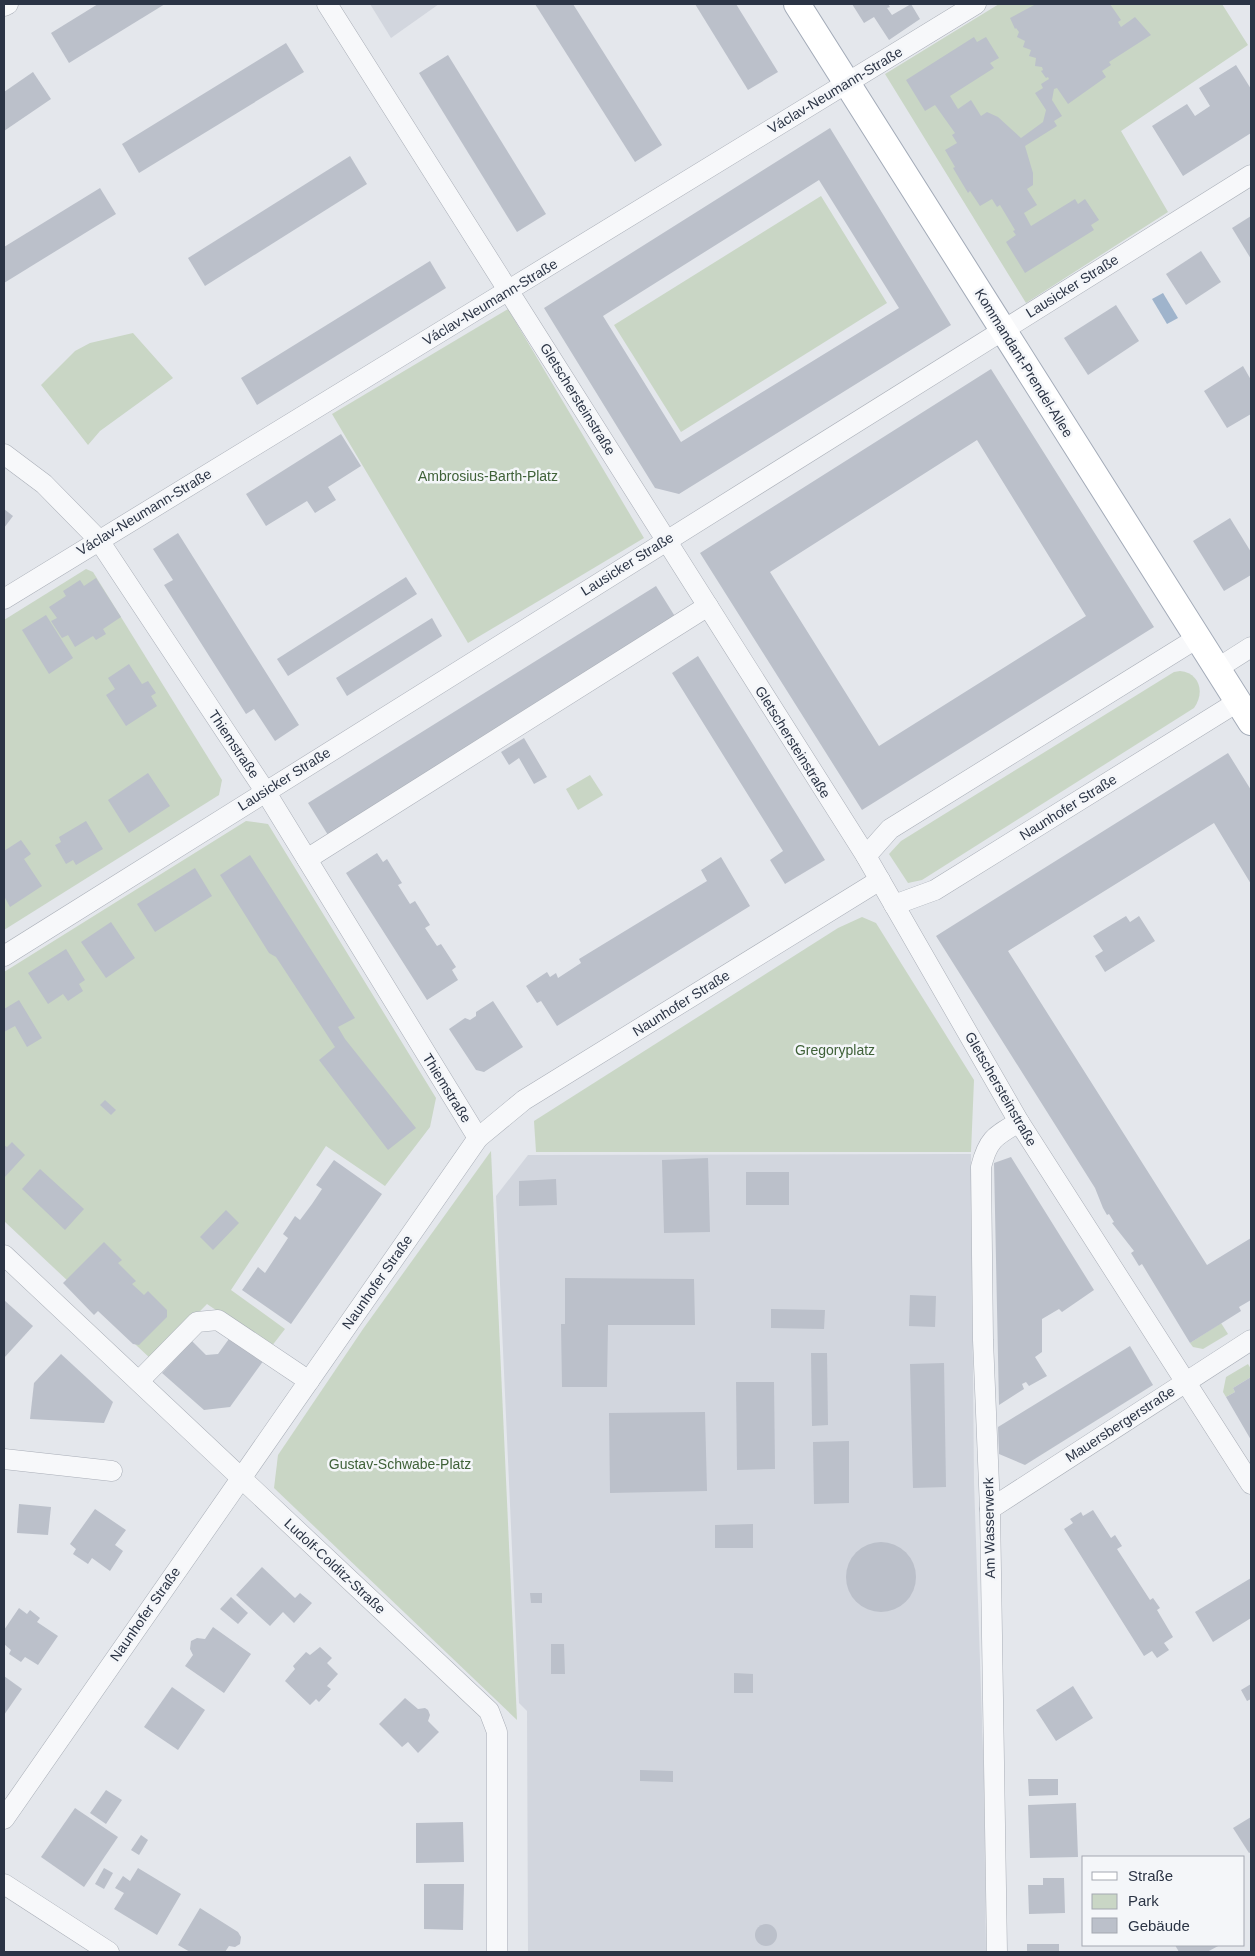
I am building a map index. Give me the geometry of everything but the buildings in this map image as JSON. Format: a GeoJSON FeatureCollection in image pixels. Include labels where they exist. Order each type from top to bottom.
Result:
{"type":"FeatureCollection","features":[{"type":"Feature","properties":{"kind":"main road","name":"Kommandant-Prendel-Allee"},"geometry":{"type":"LineString","coordinates":[[797,4],[1245,712]]}},
{"type":"Feature","properties":{"kind":"street"},"geometry":{"type":"LineString","coordinates":[[4,6],[8,4]]}},
{"type":"Feature","properties":{"kind":"street","name":"Gletschersteinstraße"},"geometry":{"type":"LineString","coordinates":[[327,4],[866,856],[1019,1122],[1187,1381],[1251,1484]]}},
{"type":"Feature","properties":{"kind":"street","name":"Václav-Neumann-Straße"},"geometry":{"type":"LineString","coordinates":[[4,599],[98,539],[510,291],[976,4]]}},
{"type":"Feature","properties":{"kind":"street","name":"Lausicker Straße"},"geometry":{"type":"LineString","coordinates":[[4,956],[1251,175]]}},
{"type":"Feature","properties":{"kind":"street","name":"Thiemstraße"},"geometry":{"type":"LineString","coordinates":[[4,454],[44,484],[98,539],[265,791],[478,1138]]}},
{"type":"Feature","properties":{"kind":"street"},"geometry":{"type":"LineString","coordinates":[[307,859],[708,606]]}},
{"type":"Feature","properties":{"kind":"street"},"geometry":{"type":"LineString","coordinates":[[866,856],[890,829],[1199,637]]}},
{"type":"Feature","properties":{"kind":"street"},"geometry":{"type":"LineString","coordinates":[[1218,668],[1251,647]]}},
{"type":"Feature","properties":{"kind":"street","name":"Naunhofer Straße"},"geometry":{"type":"LineString","coordinates":[[894,905],[935,890],[1245,712]]}},
{"type":"Feature","properties":{"kind":"street","name":"Naunhofer Straße"},"geometry":{"type":"LineString","coordinates":[[4,1819],[478,1138],[524,1100],[880,880]]}},
{"type":"Feature","properties":{"kind":"street","name":"Am Wasserwerk"},"geometry":{"type":"LineString","coordinates":[[997,1952],[990,1509],[982,1340],[981,1167],[986,1148],[997,1135],[1019,1122]]}},
{"type":"Feature","properties":{"kind":"street","name":"Ludolf-Colditz-Straße"},"geometry":{"type":"LineString","coordinates":[[4,1255],[489,1711],[498,1732],[497,1952]]}},
{"type":"Feature","properties":{"kind":"street"},"geometry":{"type":"LineString","coordinates":[[139,1381],[197,1322],[218,1320],[309,1381]]}},
{"type":"Feature","properties":{"kind":"street","name":"Mauersbergerstraße"},"geometry":{"type":"LineString","coordinates":[[990,1509],[1251,1340]]}},
{"type":"Feature","properties":{"kind":"street"},"geometry":{"type":"LineString","coordinates":[[4,1460],[112,1471]]}},
{"type":"Feature","properties":{"kind":"street"},"geometry":{"type":"LineString","coordinates":[[4,1884],[109,1952]]}},
{"type":"Feature","properties":{"kind":"shaded area"},"geometry":{"type":"Polygon","coordinates":[[[370,4],[439,4],[391,38],[370,4]]]}},
{"type":"Feature","properties":{"kind":"shaded area"},"geometry":{"type":"Polygon","coordinates":[[[971,1154],[974,1482],[984,1780],[986,1952],[528,1952],[527,1711],[519,1703],[496,1196],[528,1155],[971,1154]]]}},
{"type":"Feature","properties":{"kind":"green space"},"geometry":{"type":"Polygon","coordinates":[[[999,4],[1222,4],[1248,45],[1121,131],[1168,212],[1026,303],[885,74],[999,4]]]}},
{"type":"Feature","properties":{"kind":"green space"},"geometry":{"type":"Polygon","coordinates":[[[821,196],[887,303],[681,432],[614,325],[821,196]]]}},
{"type":"Feature","properties":{"kind":"green space","name":"Ambrosius-Barth-Platz"},"geometry":{"type":"Polygon","coordinates":[[[508,309],[644,538],[468,643],[332,414],[508,309]]]}},
{"type":"Feature","properties":{"kind":"green space"},"geometry":{"type":"Polygon","coordinates":[[[133,333],[173,378],[100,431],[88,445],[41,385],[75,351],[90,343],[133,333]]]}},
{"type":"Feature","properties":{"kind":"green space"},"geometry":{"type":"Polygon","coordinates":[[[86,569],[93,572],[222,780],[219,795],[4,930],[4,620],[86,569]]]}},
{"type":"Feature","properties":{"kind":"green space"},"geometry":{"type":"Polygon","coordinates":[[[1180,671],[1192,676],[1199,685],[1199,696],[1194,708],[922,880],[908,883],[889,854],[901,841],[1174,672],[1180,671]]]}},
{"type":"Feature","properties":{"kind":"green space"},"geometry":{"type":"Polygon","coordinates":[[[590,775],[603,795],[578,810],[566,789],[590,775]]]}},
{"type":"Feature","properties":{"kind":"green space"},"geometry":{"type":"Polygon","coordinates":[[[246,821],[268,824],[436,1098],[430,1127],[385,1186],[326,1146],[231,1290],[285,1329],[271,1347],[207,1304],[152,1360],[4,1221],[4,972],[246,821]]]}},
{"type":"Feature","properties":{"kind":"green space","name":"Gregoryplatz"},"geometry":{"type":"Polygon","coordinates":[[[862,917],[876,923],[974,1080],[971,1152],[536,1152],[534,1121],[838,928],[862,917]]]}},
{"type":"Feature","properties":{"kind":"green space","name":"Gustav-Schwabe-Platz"},"geometry":{"type":"Polygon","coordinates":[[[491,1151],[517,1720],[274,1488],[278,1455],[363,1329],[491,1151]]]}},
{"type":"Feature","properties":{"kind":"green space"},"geometry":{"type":"Polygon","coordinates":[[[1221,1323],[1228,1334],[1203,1349],[1193,1347],[1190,1343],[1221,1323]]]}},
{"type":"Feature","properties":{"kind":"green space"},"geometry":{"type":"Polygon","coordinates":[[[1248,1364],[1251,1369],[1251,1377],[1233,1388],[1235,1392],[1226,1397],[1223,1392],[1226,1377],[1248,1364]]]}},
{"type":"Feature","properties":{"kind":"water"},"geometry":{"type":"Polygon","coordinates":[[[1163,293],[1178,318],[1167,324],[1152,299],[1163,293]]]}}]}
